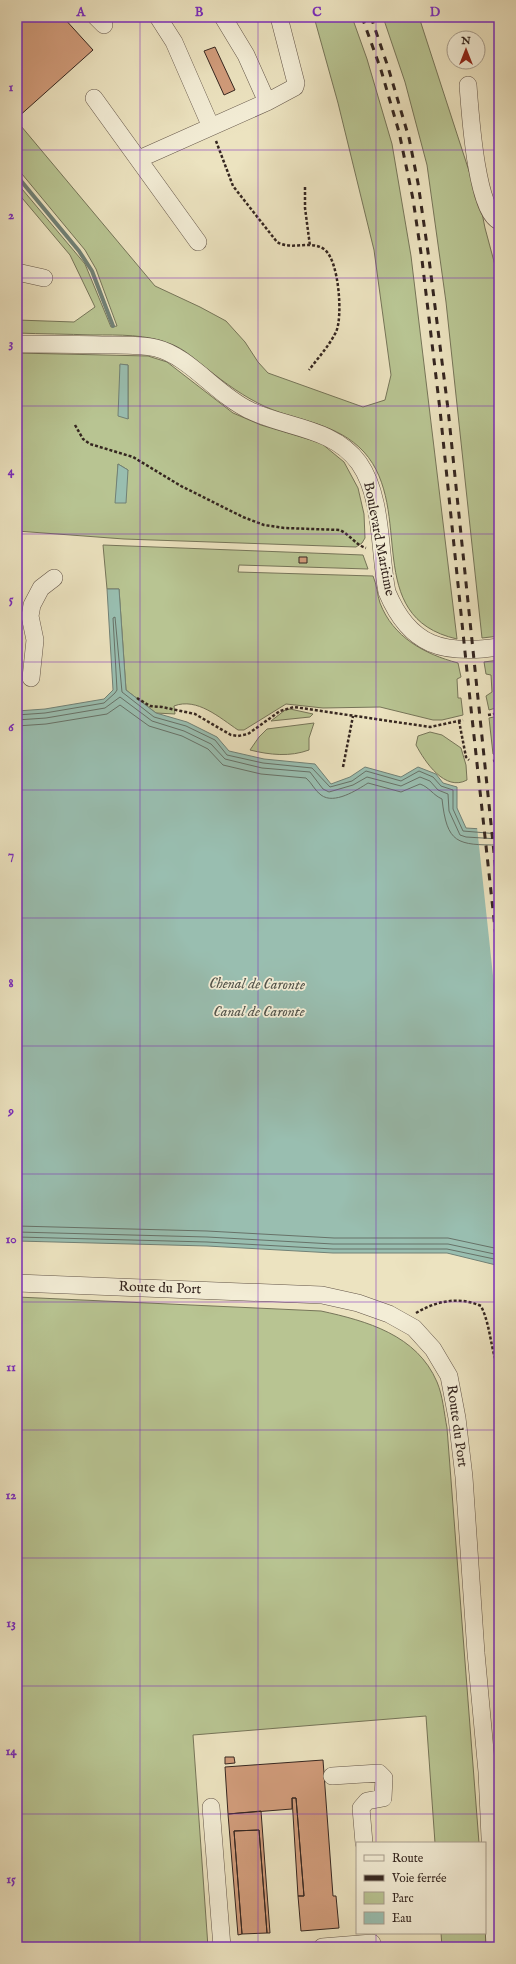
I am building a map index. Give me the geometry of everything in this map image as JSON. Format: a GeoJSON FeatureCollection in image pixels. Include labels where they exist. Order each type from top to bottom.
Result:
{"type":"FeatureCollection","features":[{"type":"Feature","properties":{"kind":"street"},"geometry":{"type":"LineString","coordinates":[[158,17],[174,42],[210,127]]}},
{"type":"Feature","properties":{"kind":"street"},"geometry":{"type":"LineString","coordinates":[[223,17],[246,55],[267,102]]}},
{"type":"Feature","properties":{"kind":"street"},"geometry":{"type":"LineString","coordinates":[[139,159],[267,102],[296,87],[278,18]]}},
{"type":"Feature","properties":{"kind":"street"},"geometry":{"type":"LineString","coordinates":[[468,85],[480,180],[488,210],[499,221]]}},
{"type":"Feature","properties":{"kind":"street"},"geometry":{"type":"LineString","coordinates":[[94,98],[198,242]]}},
{"type":"Feature","properties":{"kind":"street"},"geometry":{"type":"LineString","coordinates":[[17,272],[44,278]]}},
{"type":"Feature","properties":{"kind":"street","name":"Boulevard Maritime"},"geometry":{"type":"LineString","coordinates":[[17,344],[143,346],[164,350],[184,362],[224,395],[249,410],[324,435],[334,440],[350,452],[366,475],[372,488],[387,592],[394,608],[412,631],[442,647],[455,651],[470,651],[499,647]]}},
{"type":"Feature","properties":{"kind":"street"},"geometry":{"type":"LineString","coordinates":[[31,678],[35,640],[24,614],[41,588],[54,578]]}},
{"type":"Feature","properties":{"kind":"street","name":"Route du Port"},"geometry":{"type":"LineString","coordinates":[[17,1282],[322,1295],[358,1303],[389,1314],[414,1328],[433,1349],[449,1376],[457,1418],[464,1477],[476,1653],[487,1772],[495,1947]]}},
{"type":"Feature","properties":{"kind":"street","name":"Route du Port"},"geometry":{"type":"LineString","coordinates":[[487,1772],[499,1851]]}},
{"type":"Feature","properties":{"kind":"street"},"geometry":{"type":"LineString","coordinates":[[332,1776],[379,1773],[384,1778],[383,1798],[367,1801],[361,1808],[364,1842]]}},
{"type":"Feature","properties":{"kind":"street"},"geometry":{"type":"LineString","coordinates":[[211,1807],[222,1947]]}},
{"type":"Feature","properties":{"kind":"street"},"geometry":{"type":"LineString","coordinates":[[322,1947],[371,1941]]}},
{"type":"Feature","properties":{"kind":"path"},"geometry":{"type":"LineString","coordinates":[[210,127],[227,174],[233,186],[277,242],[283,246],[318,246],[331,257],[334,266],[340,314],[336,332],[309,370]]}},
{"type":"Feature","properties":{"kind":"path"},"geometry":{"type":"LineString","coordinates":[[305,187],[305,208],[310,246]]}},
{"type":"Feature","properties":{"kind":"path"},"geometry":{"type":"LineString","coordinates":[[75,425],[84,439],[90,444],[133,457],[181,486],[243,517],[264,525],[284,528],[340,530],[360,546],[381,550]]}},
{"type":"Feature","properties":{"kind":"path"},"geometry":{"type":"LineString","coordinates":[[137,698],[150,706],[177,709],[195,714],[231,735],[238,736],[248,734],[287,708],[294,707],[430,727],[464,720]]}},
{"type":"Feature","properties":{"kind":"path"},"geometry":{"type":"LineString","coordinates":[[488,715],[499,713]]}},
{"type":"Feature","properties":{"kind":"path"},"geometry":{"type":"LineString","coordinates":[[343,767],[353,716]]}},
{"type":"Feature","properties":{"kind":"path"},"geometry":{"type":"LineString","coordinates":[[459,721],[466,757],[468,760]]}},
{"type":"Feature","properties":{"kind":"path"},"geometry":{"type":"LineString","coordinates":[[492,761],[499,760]]}},
{"type":"Feature","properties":{"kind":"path"},"geometry":{"type":"LineString","coordinates":[[405,1323],[425,1307],[442,1301],[459,1300],[481,1306],[485,1314],[492,1348],[499,1369]]}},
{"type":"Feature","properties":{"kind":"green space"},"geometry":{"type":"Polygon","coordinates":[[[314,17],[352,17],[367,59],[392,144],[411,256],[457,639],[427,627],[409,609],[399,585],[387,503],[379,476],[364,452],[353,442],[318,424],[279,412],[258,403],[213,374],[185,351],[162,341],[152,338],[122,335],[17,333],[17,320],[74,322],[95,307],[70,255],[17,192],[17,183],[85,264],[111,327],[117,326],[96,269],[85,250],[17,168],[17,129],[21,126],[155,286],[226,321],[245,342],[258,362],[268,373],[363,407],[385,400],[391,375],[374,250],[338,103],[314,17]]]}},
{"type":"Feature","properties":{"kind":"green space"},"geometry":{"type":"Polygon","coordinates":[[[383,17],[419,17],[481,208],[499,280],[499,636],[482,638],[446,302],[427,165],[405,82],[383,17]]]}},
{"type":"Feature","properties":{"kind":"green space"},"geometry":{"type":"Polygon","coordinates":[[[17,353],[148,356],[167,362],[233,413],[261,425],[321,443],[344,462],[358,488],[364,514],[365,538],[362,543],[356,547],[124,539],[17,531],[17,353]],[[120,365],[128,419],[128,365],[120,365]],[[118,464],[116,503],[128,470],[118,464]]]}},
{"type":"Feature","properties":{"kind":"green space"},"geometry":{"type":"Polygon","coordinates":[[[103,545],[363,555],[368,569],[239,565],[238,572],[373,576],[380,603],[386,615],[401,635],[433,655],[458,663],[461,677],[457,679],[458,698],[461,698],[463,715],[442,720],[433,720],[380,707],[323,708],[286,704],[244,730],[238,730],[208,710],[191,704],[174,706],[175,714],[156,713],[126,690],[119,589],[107,589],[103,545]]]}},
{"type":"Feature","properties":{"kind":"green space"},"geometry":{"type":"Polygon","coordinates":[[[499,660],[499,707],[489,710],[486,696],[492,692],[491,675],[486,674],[484,662],[499,660]]]}},
{"type":"Feature","properties":{"kind":"green space"},"geometry":{"type":"Polygon","coordinates":[[[290,709],[313,714],[310,717],[271,721],[285,710],[290,709]]]}},
{"type":"Feature","properties":{"kind":"green space"},"geometry":{"type":"Polygon","coordinates":[[[499,716],[499,755],[493,754],[489,718],[499,716]]]}},
{"type":"Feature","properties":{"kind":"green space"},"geometry":{"type":"Polygon","coordinates":[[[314,723],[309,738],[309,750],[295,754],[280,754],[250,750],[267,729],[314,723]]]}},
{"type":"Feature","properties":{"kind":"green space"},"geometry":{"type":"Polygon","coordinates":[[[430,732],[442,735],[461,748],[466,765],[467,780],[459,783],[451,782],[444,779],[430,767],[416,745],[418,736],[430,732]]]}},
{"type":"Feature","properties":{"kind":"green space"},"geometry":{"type":"Polygon","coordinates":[[[17,1297],[321,1311],[373,1325],[404,1342],[417,1352],[428,1366],[437,1382],[442,1399],[447,1428],[479,1842],[435,1842],[426,1716],[193,1735],[208,1947],[17,1947],[17,1297]]]}},
{"type":"Feature","properties":{"kind":"green space"},"geometry":{"type":"Polygon","coordinates":[[[441,1934],[486,1934],[486,1947],[442,1947],[441,1934]]]}},
{"type":"Feature","properties":{"kind":"water"},"geometry":{"type":"Polygon","coordinates":[[[120,364],[128,365],[128,419],[118,416],[120,364]]]}},
{"type":"Feature","properties":{"kind":"water"},"geometry":{"type":"Polygon","coordinates":[[[118,464],[128,470],[126,503],[115,503],[118,464]]]}},
{"type":"Feature","properties":{"kind":"water","name":"Canal de Caronte"},"geometry":{"type":"Polygon","coordinates":[[[107,589],[119,589],[126,690],[156,713],[187,722],[217,737],[229,751],[264,759],[315,764],[331,784],[350,777],[365,767],[401,777],[418,767],[436,774],[443,783],[457,787],[457,808],[466,828],[499,830],[499,1263],[496,1265],[447,1253],[333,1253],[207,1246],[17,1241],[17,711],[45,709],[104,699],[113,690],[107,589]]]}},
{"type":"Feature","properties":{"kind":"pier"},"geometry":{"type":"Polygon","coordinates":[[[477,827],[498,828],[499,1032],[488,929],[477,827]]]}},
{"type":"Feature","properties":{"kind":"building"},"geometry":{"type":"Polygon","coordinates":[[[17,17],[63,17],[93,50],[17,118],[17,17]]]}},
{"type":"Feature","properties":{"kind":"building"},"geometry":{"type":"Polygon","coordinates":[[[215,47],[235,90],[224,95],[204,51],[215,47]]]}},
{"type":"Feature","properties":{"kind":"building"},"geometry":{"type":"Polygon","coordinates":[[[299,557],[307,557],[307,563],[299,563],[299,557]]]}},
{"type":"Feature","properties":{"kind":"building"},"geometry":{"type":"Polygon","coordinates":[[[225,1757],[234,1757],[235,1763],[225,1764],[225,1757]]]}},
{"type":"Feature","properties":{"kind":"building"},"geometry":{"type":"Polygon","coordinates":[[[323,1760],[333,1896],[336,1896],[339,1928],[301,1931],[298,1896],[304,1896],[296,1798],[292,1798],[292,1809],[228,1814],[225,1767],[323,1760]]]}},
{"type":"Feature","properties":{"kind":"building"},"geometry":{"type":"Polygon","coordinates":[[[292,1798],[296,1798],[304,1896],[298,1896],[292,1798]]]}},
{"type":"Feature","properties":{"kind":"building"},"geometry":{"type":"Polygon","coordinates":[[[261,1811],[270,1933],[267,1933],[259,1830],[234,1831],[242,1934],[238,1935],[228,1814],[261,1811]]]}},
{"type":"Feature","properties":{"kind":"building"},"geometry":{"type":"Polygon","coordinates":[[[259,1830],[267,1933],[242,1934],[234,1831],[259,1830]]]}},
{"type":"Feature","properties":{"kind":"waterway"},"geometry":{"type":"LineString","coordinates":[[17,176],[79,251],[92,271],[113,326]]}},
{"type":"Feature","properties":{"kind":"railway"},"geometry":{"type":"LineString","coordinates":[[362,17],[381,70],[399,132],[413,199],[422,260],[440,410],[499,965]]}},
{"type":"Feature","properties":{"kind":"railway"},"geometry":{"type":"LineString","coordinates":[[371,17],[388,67],[409,138],[418,183],[448,409],[499,901]]}},
{"type":"Feature","properties":{"kind":"water label","name":"Chenal de Caronte"},"geometry":{"type":"Point","coordinates":[257,984]}}]}
